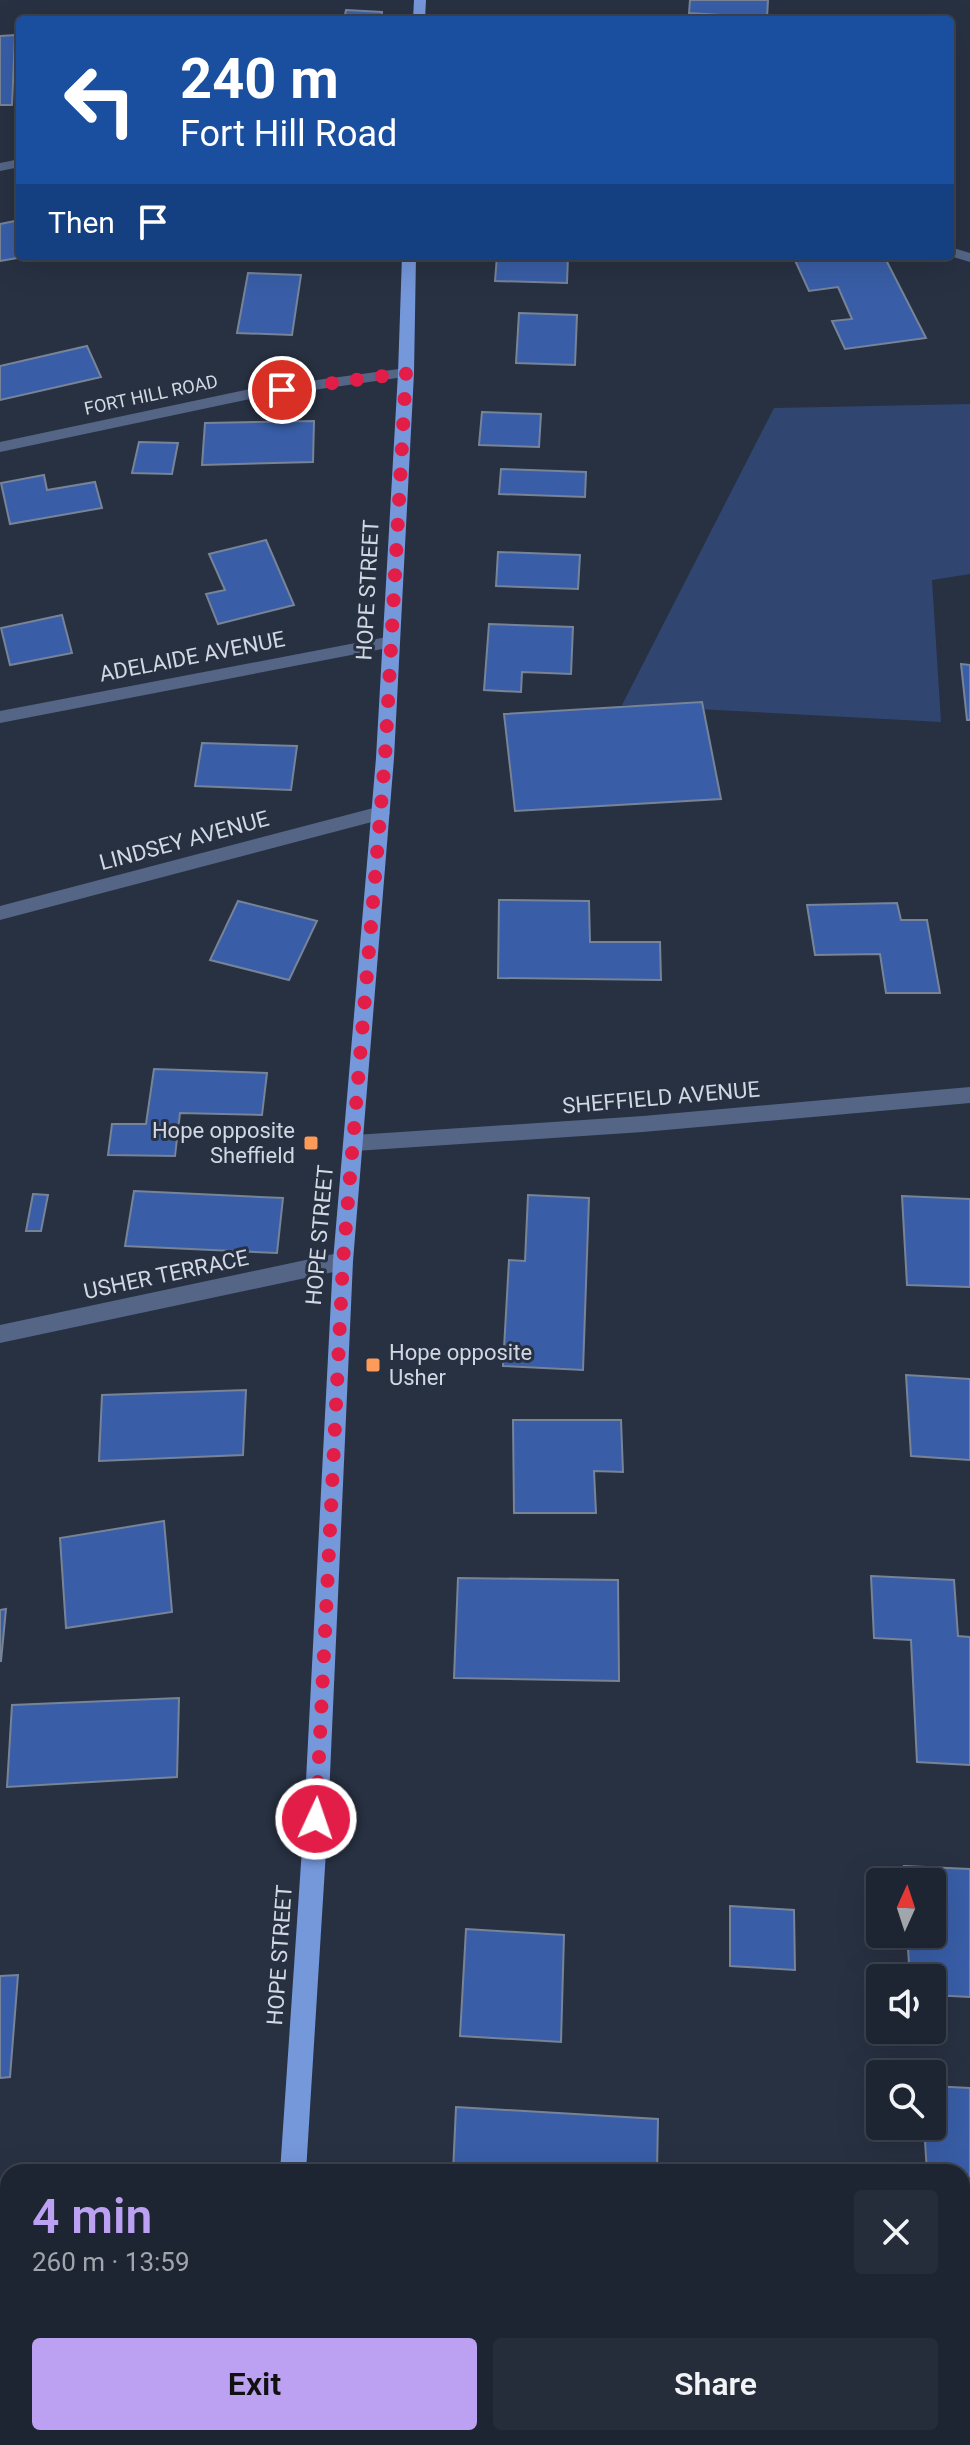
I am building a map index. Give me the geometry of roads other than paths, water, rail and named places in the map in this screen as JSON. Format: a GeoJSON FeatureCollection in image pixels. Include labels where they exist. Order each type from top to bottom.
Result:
{"type":"FeatureCollection","features":[{"type":"Feature","properties":{"kind":"main road","name":"HOPE STREET"},"geometry":{"type":"LineString","coordinates":[[294,2164],[316,1819],[343,1261],[355,1143],[392,642],[409,260]]}},
{"type":"Feature","properties":{"kind":"street","name":"FORT HILL ROAD"},"geometry":{"type":"LineString","coordinates":[[0,447],[250,394],[406,373]]}},
{"type":"Feature","properties":{"kind":"street","name":"ADELAIDE AVENUE"},"geometry":{"type":"LineString","coordinates":[[0,717],[392,642]]}},
{"type":"Feature","properties":{"kind":"street","name":"LINDSEY AVENUE"},"geometry":{"type":"LineString","coordinates":[[0,913],[381,813]]}},
{"type":"Feature","properties":{"kind":"street","name":"SHEFFIELD AVENUE"},"geometry":{"type":"LineString","coordinates":[[355,1143],[643,1124],[970,1095]]}},
{"type":"Feature","properties":{"kind":"street","name":"USHER TERRACE"},"geometry":{"type":"LineString","coordinates":[[0,1334],[343,1261]]}},
{"type":"Feature","properties":{"kind":"place","name":"Hope opposite Sheffield"},"geometry":{"type":"Point","coordinates":[311,1143]}},
{"type":"Feature","properties":{"kind":"place","name":"Hope opposite Usher"},"geometry":{"type":"Point","coordinates":[373,1365]}}]}
